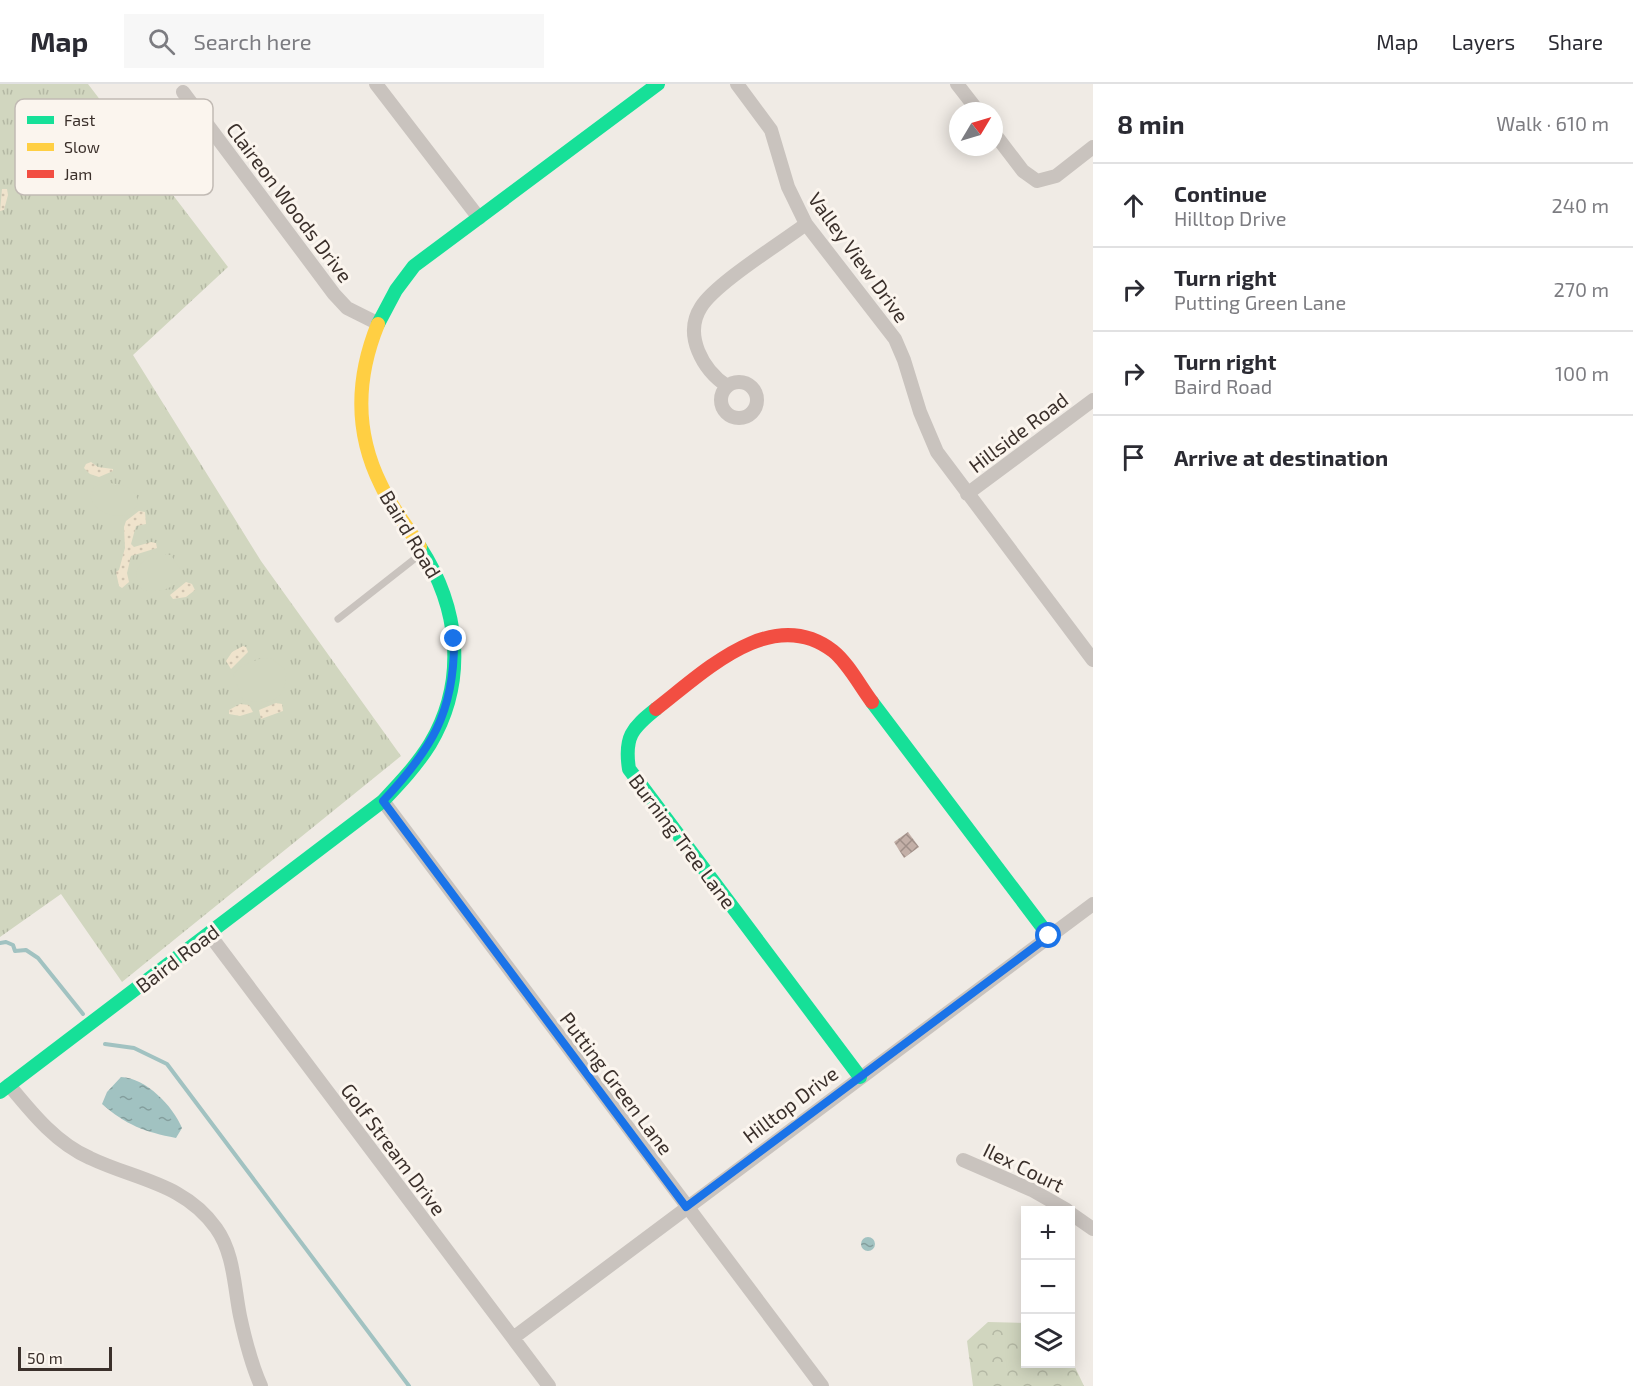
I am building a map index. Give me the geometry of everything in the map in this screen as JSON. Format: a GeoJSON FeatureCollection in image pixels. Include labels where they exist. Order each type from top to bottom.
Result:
{"type":"FeatureCollection","features":[{"type":"Feature","properties":{"kind":"street"},"geometry":{"type":"LineString","coordinates":[[376,84],[479,218]]}},
{"type":"Feature","properties":{"kind":"street","name":"Baird Road"},"geometry":{"type":"LineString","coordinates":[[5,1088],[383,801],[412,770],[436,734],[446,711],[451,687],[454,639],[450,609],[441,581],[381,484],[360,429],[360,384],[377,323],[393,289],[414,266],[658,84]]}},
{"type":"Feature","properties":{"kind":"street","name":"Valley View Drive"},"geometry":{"type":"LineString","coordinates":[[737,84],[771,130],[788,187],[806,224],[895,339],[928,434],[937,452],[1092,657]]}},
{"type":"Feature","properties":{"kind":"street"},"geometry":{"type":"LineString","coordinates":[[957,84],[971,102]]}},
{"type":"Feature","properties":{"kind":"street","name":"Claireon Woods Drive"},"geometry":{"type":"LineString","coordinates":[[183,92],[188,99]]}},
{"type":"Feature","properties":{"kind":"street","name":"Claireon Woods Drive"},"geometry":{"type":"LineString","coordinates":[[213,132],[334,294],[347,308],[377,323]]}},
{"type":"Feature","properties":{"kind":"street"},"geometry":{"type":"LineString","coordinates":[[1003,145],[1023,171],[1037,181],[1056,176],[1093,147]]}},
{"type":"Feature","properties":{"kind":"street"},"geometry":{"type":"LineString","coordinates":[[728,386],[716,379],[699,355],[694,340],[696,316],[711,295],[806,224]]}},
{"type":"Feature","properties":{"kind":"street","name":"Hillside Road"},"geometry":{"type":"LineString","coordinates":[[967,494],[1093,400]]}},
{"type":"Feature","properties":{"kind":"street","name":"Burning Tree Lane"},"geometry":{"type":"LineString","coordinates":[[860,1077],[629,769],[626,753],[627,740],[633,728],[737,648],[770,634],[788,632],[820,642],[834,652],[1049,936]]}},
{"type":"Feature","properties":{"kind":"street","name":"Putting Green Lane"},"geometry":{"type":"LineString","coordinates":[[383,801],[822,1386]]}},
{"type":"Feature","properties":{"kind":"street","name":"Hilltop Drive"},"geometry":{"type":"LineString","coordinates":[[513,1338],[1093,904]]}},
{"type":"Feature","properties":{"kind":"street","name":"Golf Stream Drive"},"geometry":{"type":"LineString","coordinates":[[209,934],[549,1386]]}},
{"type":"Feature","properties":{"kind":"street"},"geometry":{"type":"LineString","coordinates":[[5,1088],[45,1127],[75,1151],[171,1189],[196,1206],[211,1222],[229,1254],[241,1317],[261,1386]]}},
{"type":"Feature","properties":{"kind":"street","name":"Ilex Court"},"geometry":{"type":"LineString","coordinates":[[963,1160],[1032,1190],[1060,1206]]}},
{"type":"Feature","properties":{"kind":"street","name":"Ilex Court"},"geometry":{"type":"LineString","coordinates":[[1075,1216],[1093,1229]]}},
{"type":"Feature","properties":{"kind":"lane"},"geometry":{"type":"LineString","coordinates":[[338,619],[424,552]]}},
{"type":"Feature","properties":{"kind":"green space"},"geometry":{"type":"Polygon","coordinates":[[[0,84],[88,84],[99,99],[15,99],[15,195],[173,195],[228,267],[133,355],[261,561],[401,756],[122,982],[61,894],[0,937],[0,84]]]}},
{"type":"Feature","properties":{"kind":"green space"},"geometry":{"type":"Polygon","coordinates":[[[102,483],[124,486],[134,492],[138,502],[133,513],[120,516],[107,514],[97,507],[90,496],[94,487],[102,483]]]}},
{"type":"Feature","properties":{"kind":"green space"},"geometry":{"type":"Polygon","coordinates":[[[151,555],[171,555],[183,574],[171,587],[154,591],[142,590],[137,579],[137,571],[151,555]]]}},
{"type":"Feature","properties":{"kind":"green space"},"geometry":{"type":"Polygon","coordinates":[[[262,658],[272,659],[286,670],[284,689],[275,699],[269,701],[243,700],[233,674],[243,665],[262,658]]]}},
{"type":"Feature","properties":{"kind":"green space"},"geometry":{"type":"Polygon","coordinates":[[[988,1322],[1021,1323],[1021,1368],[1075,1367],[1084,1386],[973,1386],[967,1341],[988,1322]]]}},
{"type":"Feature","properties":{"kind":"sand"},"geometry":{"type":"Polygon","coordinates":[[[2,189],[7,189],[8,195],[4,210],[0,211],[2,189]]]}},
{"type":"Feature","properties":{"kind":"sand"},"geometry":{"type":"Polygon","coordinates":[[[91,462],[98,467],[113,469],[113,471],[99,477],[90,474],[84,468],[91,462]]]}},
{"type":"Feature","properties":{"kind":"sand"},"geometry":{"type":"Polygon","coordinates":[[[139,511],[145,512],[146,524],[136,526],[131,544],[134,547],[151,542],[156,543],[157,548],[131,556],[127,573],[129,582],[122,588],[119,586],[116,572],[119,570],[125,548],[124,527],[126,521],[139,511]]]}},
{"type":"Feature","properties":{"kind":"sand"},"geometry":{"type":"Polygon","coordinates":[[[186,582],[192,584],[195,590],[186,597],[173,599],[170,595],[186,582]]]}},
{"type":"Feature","properties":{"kind":"sand"},"geometry":{"type":"Polygon","coordinates":[[[243,646],[248,652],[231,669],[226,661],[232,652],[243,646]]]}},
{"type":"Feature","properties":{"kind":"sand"},"geometry":{"type":"Polygon","coordinates":[[[276,703],[282,704],[283,711],[261,719],[259,710],[276,703]]]}},
{"type":"Feature","properties":{"kind":"sand"},"geometry":{"type":"Polygon","coordinates":[[[240,704],[249,705],[253,712],[240,716],[229,714],[229,710],[240,704]]]}},
{"type":"Feature","properties":{"kind":"water"},"geometry":{"type":"Polygon","coordinates":[[[121,1077],[140,1082],[165,1102],[182,1128],[176,1138],[136,1127],[102,1104],[107,1092],[121,1077]]]}},
{"type":"Feature","properties":{"kind":"water"},"geometry":{"type":"Polygon","coordinates":[[[868,1237],[873,1239],[875,1244],[873,1249],[868,1251],[863,1249],[861,1244],[863,1239],[868,1237]]]}},
{"type":"Feature","properties":{"kind":"building"},"geometry":{"type":"Polygon","coordinates":[[[908,832],[919,847],[904,858],[894,842],[908,832]]]}},
{"type":"Feature","properties":{"kind":"waterway"},"geometry":{"type":"LineString","coordinates":[[0,943],[6,942],[13,945],[15,951],[26,950],[38,958],[83,1014]]}},
{"type":"Feature","properties":{"kind":"waterway"},"geometry":{"type":"LineString","coordinates":[[105,1044],[134,1048],[167,1064],[409,1386]]}},
{"type":"Feature","properties":{"kind":"traffic: fast"},"geometry":{"type":"LineString","coordinates":[[378,324],[396,290],[414,266],[658,84]]}},
{"type":"Feature","properties":{"kind":"traffic: fast"},"geometry":{"type":"LineString","coordinates":[[0,1092],[383,801],[420,759],[442,720],[450,695],[454,669],[454,644],[450,619],[443,594],[420,547]]}},
{"type":"Feature","properties":{"kind":"traffic: fast"},"geometry":{"type":"LineString","coordinates":[[872,702],[1049,936]]}},
{"type":"Feature","properties":{"kind":"traffic: fast"},"geometry":{"type":"LineString","coordinates":[[656,709],[641,722],[632,734],[628,749],[629,769],[860,1077]]}},
{"type":"Feature","properties":{"kind":"traffic: slow"},"geometry":{"type":"LineString","coordinates":[[378,324],[362,385],[366,446],[385,493],[420,547]]}},
{"type":"Feature","properties":{"kind":"traffic: jam"},"geometry":{"type":"LineString","coordinates":[[656,709],[717,662],[740,648],[763,639],[786,635],[810,638],[833,651],[849,668],[872,702]]}},
{"type":"Feature","properties":{"kind":"route"},"geometry":{"type":"LineString","coordinates":[[454,639],[451,687],[446,711],[436,734],[412,770],[383,801],[686,1207],[1049,936]]}}]}
